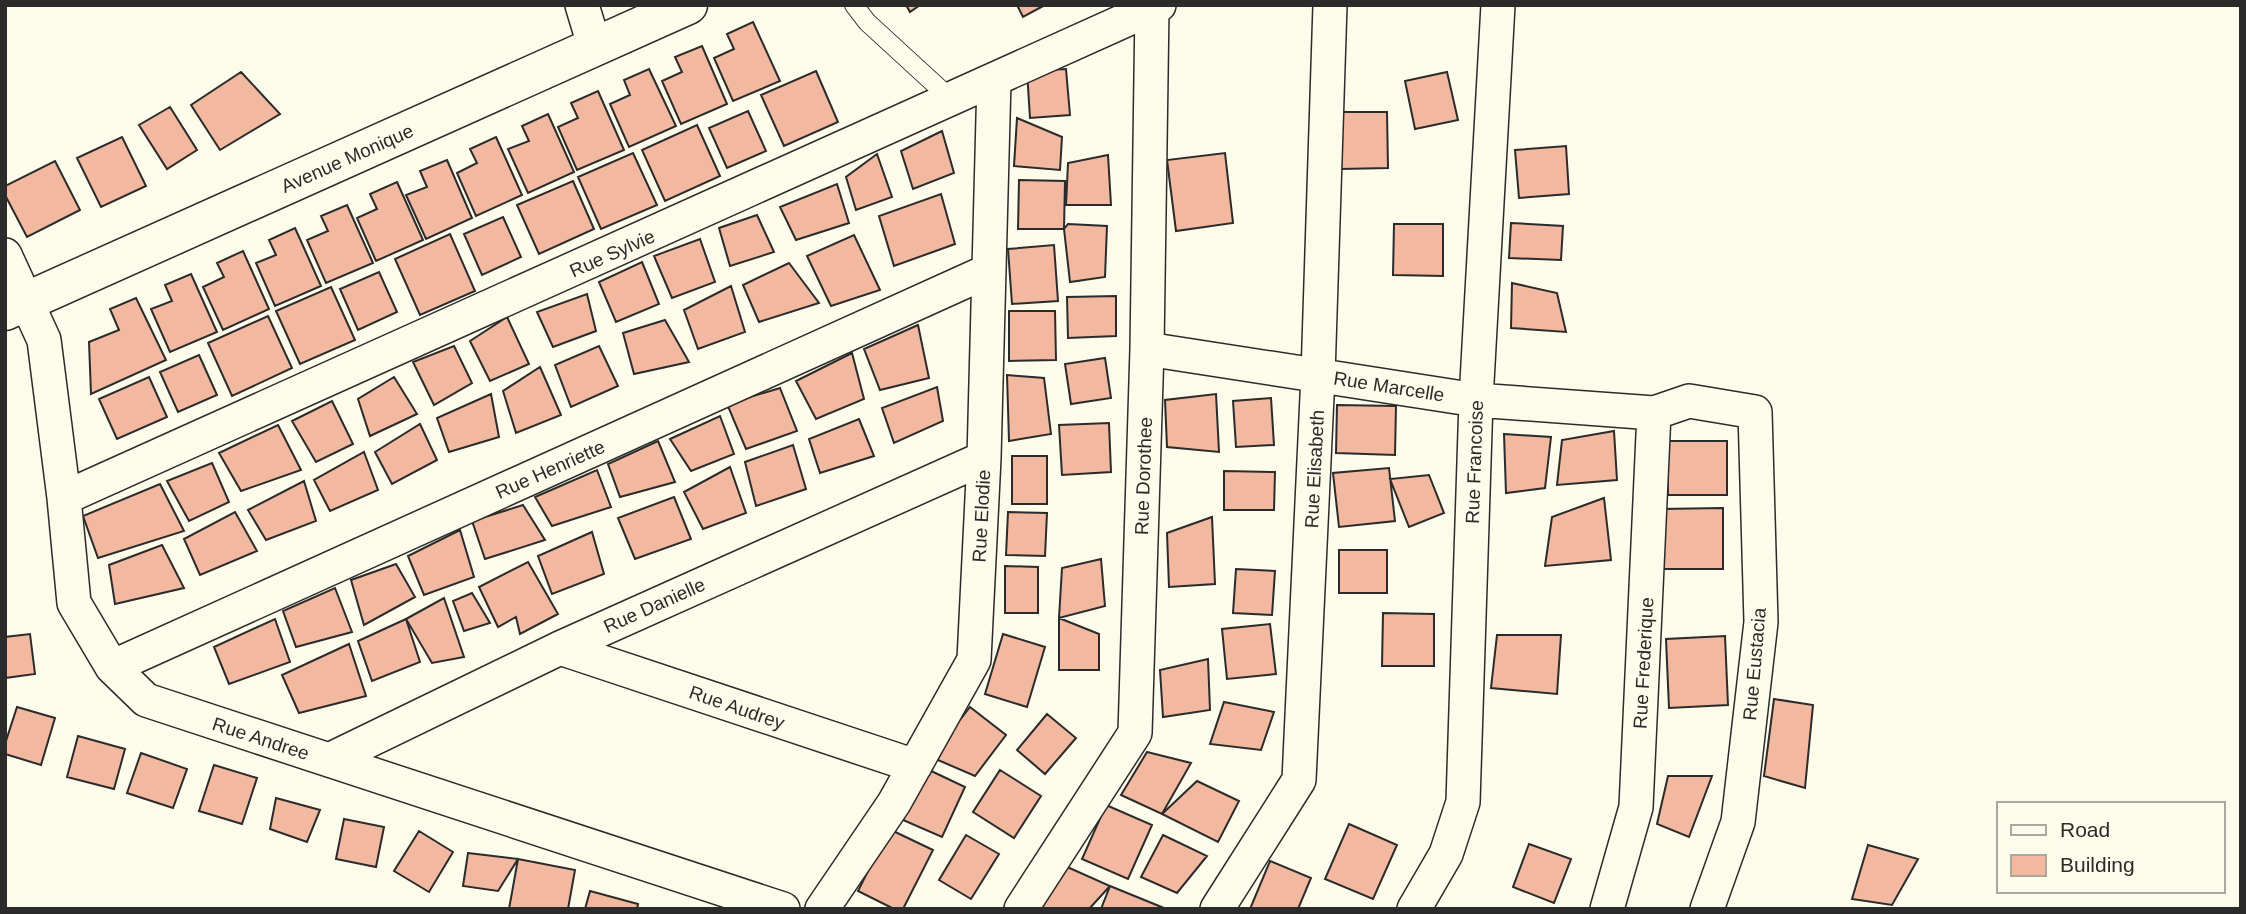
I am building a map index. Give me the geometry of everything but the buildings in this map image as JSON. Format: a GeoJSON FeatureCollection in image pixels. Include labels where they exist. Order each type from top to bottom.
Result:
{"type":"FeatureCollection","features":[{"type":"Feature","properties":{"kind":"street"},"geometry":{"type":"LineString","coordinates":[[582,5],[595,48]]}},
{"type":"Feature","properties":{"kind":"street","name":"Avenue Monique"},"geometry":{"type":"LineString","coordinates":[[16,306],[688,5]]}},
{"type":"Feature","properties":{"kind":"street","name":"Rue Elisabeth"},"geometry":{"type":"LineString","coordinates":[[1217,909],[1299,780],[1318,375],[1330,5]]}},
{"type":"Feature","properties":{"kind":"street","name":"Rue Francoise"},"geometry":{"type":"LineString","coordinates":[[1414,909],[1446,855],[1463,802],[1476,400],[1498,5]]}},
{"type":"Feature","properties":{"kind":"street","name":"Rue Sylvie"},"geometry":{"type":"LineString","coordinates":[[64,498],[1155,7]]}},
{"type":"Feature","properties":{"kind":"street","name":"Rue Dorothee"},"geometry":{"type":"LineString","coordinates":[[1021,909],[1135,733],[1155,7]]}},
{"type":"Feature","properties":{"kind":"street","name":"Rue Elodie"},"geometry":{"type":"LineString","coordinates":[[821,909],[894,803],[974,660],[984,458],[994,80]]}},
{"type":"Feature","properties":{"kind":"street","name":"Rue Andree"},"geometry":{"type":"LineString","coordinates":[[5,255],[16,306],[44,340],[75,603],[112,667],[146,700],[783,909]]}},
{"type":"Feature","properties":{"kind":"street","name":"Rue Henriette"},"geometry":{"type":"LineString","coordinates":[[112,667],[988,271]]}},
{"type":"Feature","properties":{"kind":"street","name":"Rue Marcelle"},"geometry":{"type":"LineString","coordinates":[[1147,349],[1476,400],[1654,413],[1689,401],[1755,412]]}},
{"type":"Feature","properties":{"kind":"street","name":"Rue Eustacia"},"geometry":{"type":"LineString","coordinates":[[1707,909],[1738,822],[1761,622],[1755,412]]}},
{"type":"Feature","properties":{"kind":"street","name":"Rue Frederique"},"geometry":{"type":"LineString","coordinates":[[1606,909],[1636,807],[1654,413]]}},
{"type":"Feature","properties":{"kind":"street","name":"Rue Danielle"},"geometry":{"type":"LineString","coordinates":[[329,760],[560,648],[984,458]]}},
{"type":"Feature","properties":{"kind":"street","name":"Rue Audrey"},"geometry":{"type":"LineString","coordinates":[[560,648],[915,766]]}},
{"type":"Feature","properties":{"kind":"lane"},"geometry":{"type":"LineString","coordinates":[[854,5],[867,22],[952,100]]}}]}
